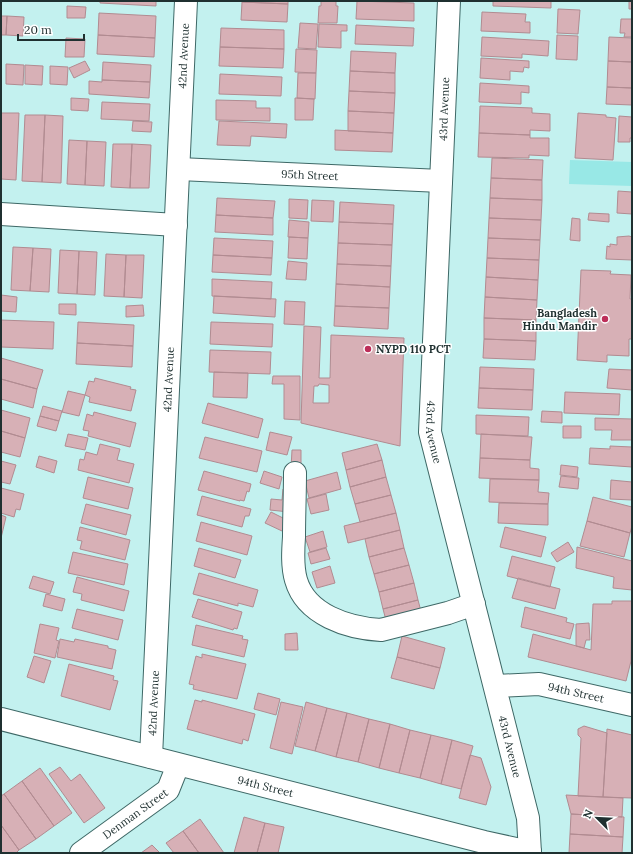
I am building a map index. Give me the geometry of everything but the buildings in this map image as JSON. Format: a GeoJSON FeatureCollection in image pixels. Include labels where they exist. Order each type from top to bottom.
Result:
{"type":"FeatureCollection","features":[{"type":"Feature","properties":{"kind":"street","name":"42nd Avenue"},"geometry":{"type":"LineString","coordinates":[[151,757],[186,1]]}},
{"type":"Feature","properties":{"kind":"street","name":"43rd Avenue"},"geometry":{"type":"LineString","coordinates":[[449,1],[430,432],[496,686],[529,822],[530,853]]}},
{"type":"Feature","properties":{"kind":"street","name":"95th Street"},"geometry":{"type":"LineString","coordinates":[[179,169],[441,181]]}},
{"type":"Feature","properties":{"kind":"street"},"geometry":{"type":"LineString","coordinates":[[1,214],[176,225]]}},
{"type":"Feature","properties":{"kind":"street"},"geometry":{"type":"LineString","coordinates":[[295,472],[294,570],[300,589],[306,598],[319,611],[339,622],[381,630],[448,613],[474,604]]}},
{"type":"Feature","properties":{"kind":"street","name":"94th Street"},"geometry":{"type":"LineString","coordinates":[[496,686],[539,684],[632,705]]}},
{"type":"Feature","properties":{"kind":"street","name":"94th Street"},"geometry":{"type":"LineString","coordinates":[[1,719],[530,853]]}},
{"type":"Feature","properties":{"kind":"street","name":"Denman Street"},"geometry":{"type":"LineString","coordinates":[[81,853],[168,790],[178,765]]}},
{"type":"Feature","properties":{"kind":"shaded area"},"geometry":{"type":"Polygon","coordinates":[[[570,160],[632,162],[632,186],[569,184],[570,160]]]}},
{"type":"Feature","properties":{"kind":"place","name":"Bangladesh Hindu Mandir"},"geometry":{"type":"Point","coordinates":[605,319]}},
{"type":"Feature","properties":{"kind":"place","name":"NYPD 110 PCT"},"geometry":{"type":"Point","coordinates":[368,349]}}]}
